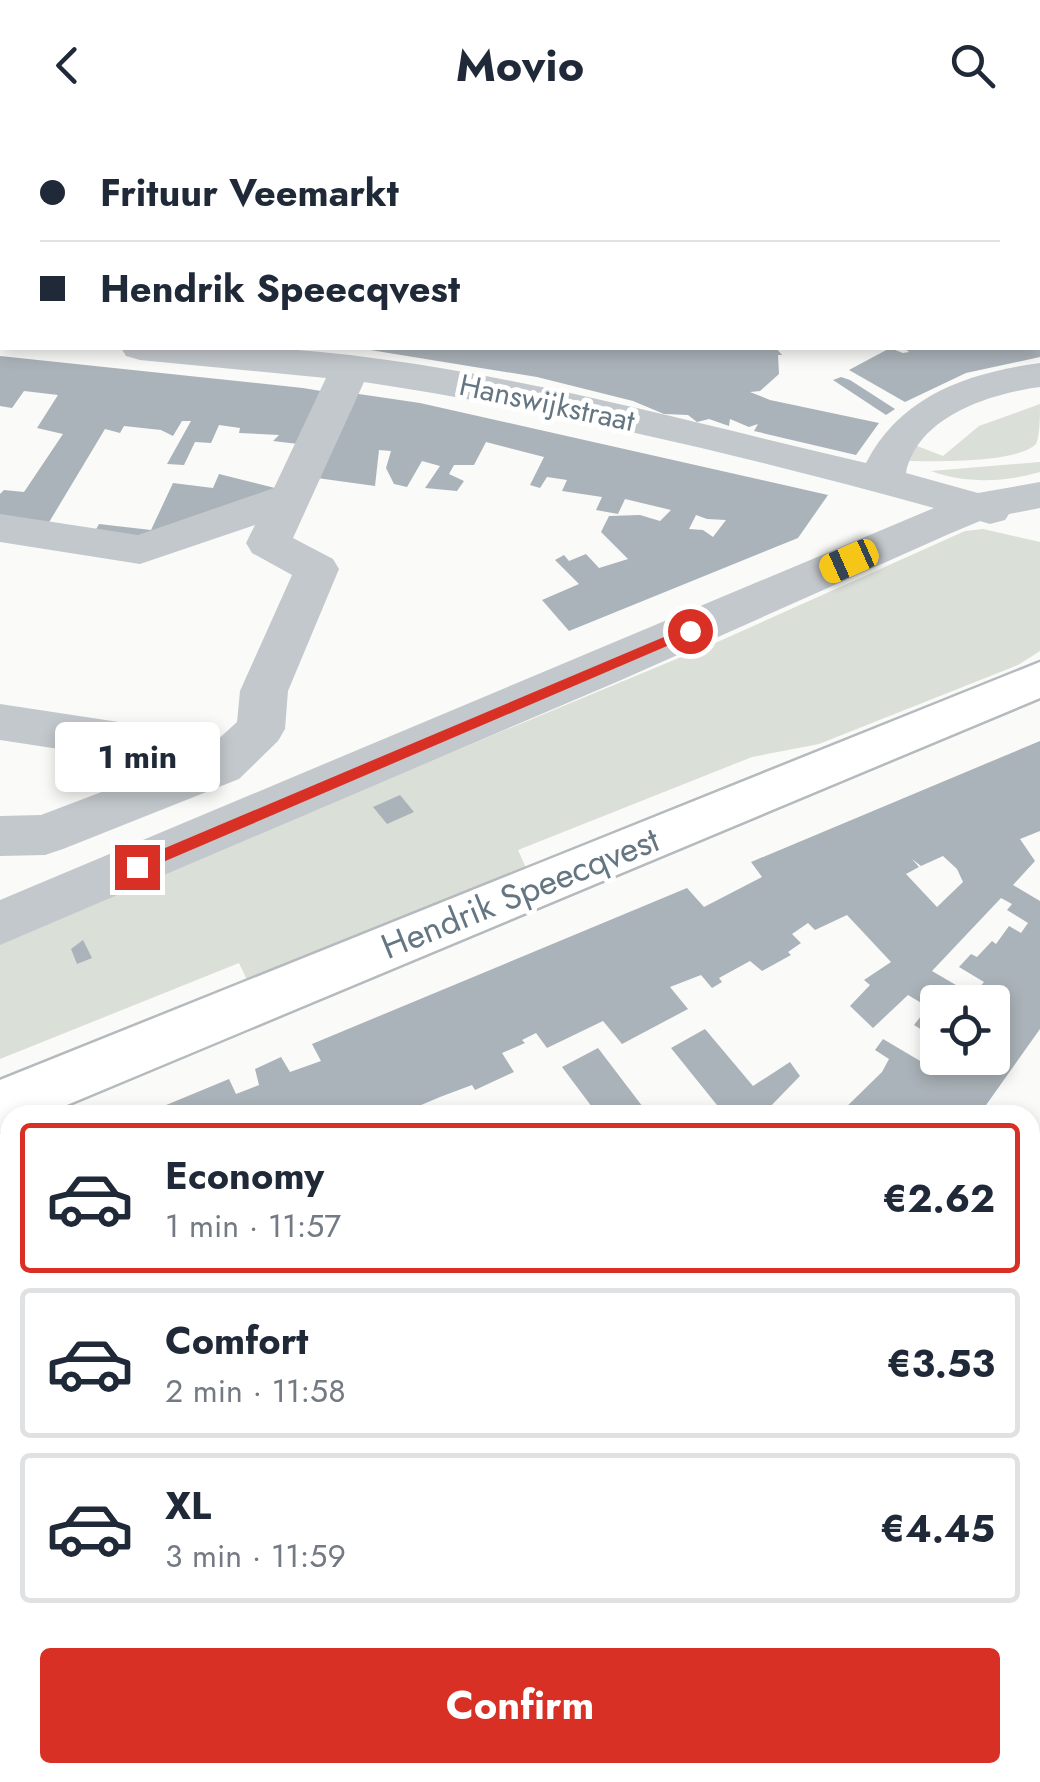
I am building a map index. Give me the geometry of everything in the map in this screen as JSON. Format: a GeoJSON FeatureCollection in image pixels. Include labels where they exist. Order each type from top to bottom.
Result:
{"type":"FeatureCollection","features":[{"type":"Feature","properties":{"kind":"main road","name":"Hendrik Speecqvest"},"geometry":{"type":"LineString","coordinates":[[2,1105],[1039,680]]}},
{"type":"Feature","properties":{"kind":"street","name":"Hanswijkstraat"},"geometry":{"type":"LineString","coordinates":[[192,350],[450,383],[624,419],[1040,521]]}},
{"type":"Feature","properties":{"kind":"street"},"geometry":{"type":"LineString","coordinates":[[0,836],[45,835],[221,766],[261,729],[264,691],[317,569],[268,544],[339,398],[348,368]]}},
{"type":"Feature","properties":{"kind":"street"},"geometry":{"type":"LineString","coordinates":[[885,481],[883,470],[906,429],[929,413],[968,393],[1040,375]]}},
{"type":"Feature","properties":{"kind":"street"},"geometry":{"type":"LineString","coordinates":[[0,923],[961,502],[1040,495]]}},
{"type":"Feature","properties":{"kind":"street"},"geometry":{"type":"LineString","coordinates":[[0,528],[140,550],[291,496]]}},
{"type":"Feature","properties":{"kind":"street"},"geometry":{"type":"LineString","coordinates":[[0,722],[178,750],[221,766]]}},
{"type":"Feature","properties":{"kind":"shaded area"},"geometry":{"type":"Polygon","coordinates":[[[1040,404],[1036,444],[1026,450],[972,460],[901,461],[912,444],[943,456],[979,426],[1040,404]]]}},
{"type":"Feature","properties":{"kind":"shaded area"},"geometry":{"type":"Polygon","coordinates":[[[1040,462],[1040,472],[1000,480],[971,480],[931,471],[1040,462]]]}},
{"type":"Feature","properties":{"kind":"shaded area"},"geometry":{"type":"Polygon","coordinates":[[[983,529],[1040,542],[1040,651],[1018,665],[819,744],[752,757],[518,850],[526,868],[248,982],[239,963],[0,1059],[0,940],[722,640],[965,531],[983,529]]]}},
{"type":"Feature","properties":{"kind":"building"},"geometry":{"type":"Polygon","coordinates":[[[370,350],[778,350],[782,355],[778,355],[779,374],[760,391],[750,392],[770,400],[879,423],[856,455],[754,431],[758,424],[749,427],[730,419],[729,426],[709,419],[697,422],[688,415],[664,414],[633,401],[537,377],[370,350]]]}},
{"type":"Feature","properties":{"kind":"building"},"geometry":{"type":"Polygon","coordinates":[[[886,350],[1040,350],[1040,357],[966,373],[905,402],[849,370],[886,350]]]}},
{"type":"Feature","properties":{"kind":"building"},"geometry":{"type":"Polygon","coordinates":[[[0,356],[321,391],[298,444],[273,441],[279,435],[239,433],[240,428],[219,425],[211,443],[195,442],[184,465],[167,464],[191,421],[182,421],[173,436],[161,430],[124,426],[120,433],[105,429],[48,524],[0,515],[0,494],[4,490],[24,492],[63,434],[37,428],[58,395],[24,391],[12,408],[0,406],[0,356]]]}},
{"type":"Feature","properties":{"kind":"building"},"geometry":{"type":"Polygon","coordinates":[[[841,377],[895,409],[886,415],[833,380],[841,377]]]}},
{"type":"Feature","properties":{"kind":"building"},"geometry":{"type":"Polygon","coordinates":[[[352,393],[420,403],[828,495],[798,538],[569,631],[542,600],[579,584],[555,560],[564,555],[569,561],[586,554],[599,568],[628,559],[601,532],[609,516],[640,515],[660,521],[671,510],[625,499],[618,514],[596,510],[602,497],[562,491],[567,480],[547,477],[540,488],[530,485],[544,457],[486,442],[474,465],[454,465],[449,474],[464,481],[457,491],[425,488],[440,466],[422,461],[407,487],[394,484],[386,468],[391,451],[379,450],[375,486],[317,478],[352,393]],[[696,515],[689,529],[703,530],[713,537],[726,520],[696,515]]]}},
{"type":"Feature","properties":{"kind":"building"},"geometry":{"type":"Polygon","coordinates":[[[219,474],[279,489],[144,543],[91,538],[99,524],[151,530],[173,483],[213,488],[219,474]]]}},
{"type":"Feature","properties":{"kind":"building"},"geometry":{"type":"Polygon","coordinates":[[[1040,741],[1040,831],[1020,839],[1035,861],[1013,885],[1040,901],[1040,1029],[1010,1071],[1010,985],[981,985],[984,982],[959,967],[971,954],[977,957],[992,941],[996,944],[1009,926],[1021,933],[1028,923],[1007,910],[1012,904],[1001,898],[932,971],[956,985],[920,985],[920,1002],[908,995],[873,1028],[850,1006],[870,985],[864,980],[891,962],[847,915],[815,930],[808,923],[792,934],[801,943],[788,952],[791,955],[762,971],[750,961],[719,978],[722,982],[712,988],[701,975],[670,987],[688,1009],[622,1044],[603,1021],[547,1048],[536,1033],[522,1040],[525,1043],[502,1053],[514,1072],[475,1090],[472,1085],[421,1105],[166,1105],[229,1079],[236,1094],[259,1085],[255,1069],[281,1057],[290,1072],[321,1061],[312,1044],[687,888],[704,907],[762,877],[751,862],[1040,741]],[[943,856],[921,866],[912,859],[919,867],[906,874],[937,907],[963,882],[957,869],[943,856]]]}},
{"type":"Feature","properties":{"kind":"building"},"geometry":{"type":"Polygon","coordinates":[[[400,795],[414,812],[387,824],[373,807],[400,795]]]}},
{"type":"Feature","properties":{"kind":"building"},"geometry":{"type":"Polygon","coordinates":[[[83,940],[92,958],[77,964],[71,949],[83,940]]]}},
{"type":"Feature","properties":{"kind":"building"},"geometry":{"type":"Polygon","coordinates":[[[705,1029],[753,1086],[790,1062],[800,1076],[772,1105],[717,1105],[671,1048],[705,1029]]]}},
{"type":"Feature","properties":{"kind":"building"},"geometry":{"type":"Polygon","coordinates":[[[883,1039],[920,1061],[920,1075],[1007,1075],[986,1105],[848,1105],[882,1072],[889,1059],[875,1050],[883,1039]]]}},
{"type":"Feature","properties":{"kind":"building"},"geometry":{"type":"Polygon","coordinates":[[[598,1048],[641,1105],[590,1105],[562,1067],[598,1048]]]}},
{"type":"Feature","properties":{"kind":"route"},"geometry":{"type":"LineString","coordinates":[[137,867],[690,631]]}}]}
